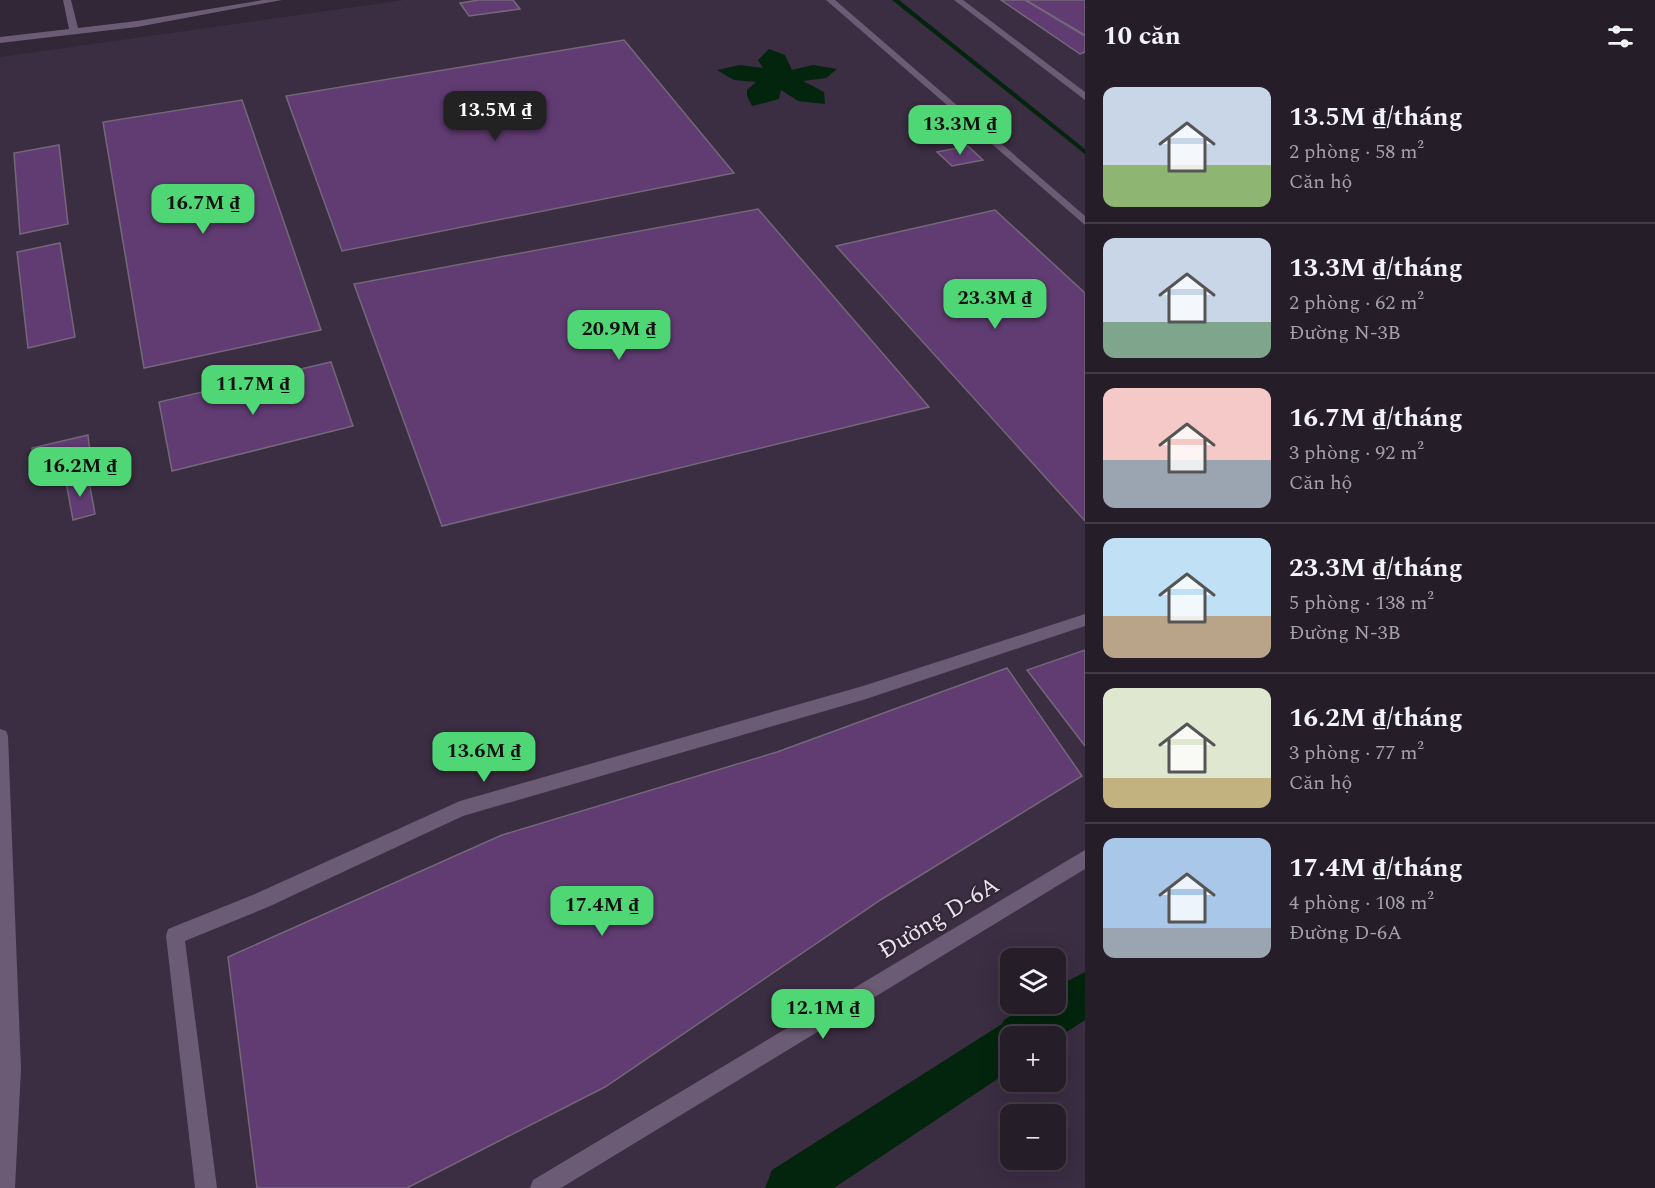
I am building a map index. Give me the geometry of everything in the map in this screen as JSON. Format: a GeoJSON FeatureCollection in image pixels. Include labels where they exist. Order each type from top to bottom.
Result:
{"type":"FeatureCollection","features":[{"type":"Feature","properties":{"kind":"street"},"geometry":{"type":"LineString","coordinates":[[68,0],[74,32]]}},
{"type":"Feature","properties":{"kind":"street"},"geometry":{"type":"LineString","coordinates":[[0,40],[74,32],[278,0]]}},
{"type":"Feature","properties":{"kind":"street"},"geometry":{"type":"LineString","coordinates":[[830,0],[1085,222]]}},
{"type":"Feature","properties":{"kind":"street"},"geometry":{"type":"LineString","coordinates":[[958,0],[1085,97]]}},
{"type":"Feature","properties":{"kind":"street"},"geometry":{"type":"LineString","coordinates":[[206,1188],[175,936],[261,901],[460,808],[863,693],[1085,620]]}},
{"type":"Feature","properties":{"kind":"street"},"geometry":{"type":"LineString","coordinates":[[0,736],[11,1069],[4,1188]]}},
{"type":"Feature","properties":{"kind":"street","name":"Đường D-6A"},"geometry":{"type":"LineString","coordinates":[[541,1188],[1085,859]]}},
{"type":"Feature","properties":{"kind":"shaded area"},"geometry":{"type":"Polygon","coordinates":[[[404,0],[1085,0],[1085,1188],[0,1188],[0,57],[404,0]]]}},
{"type":"Feature","properties":{"kind":"shaded area"},"geometry":{"type":"Polygon","coordinates":[[[769,49],[785,55],[792,70],[813,65],[837,69],[826,78],[803,81],[824,92],[825,104],[798,101],[781,90],[779,99],[752,106],[747,90],[756,82],[734,80],[717,70],[740,65],[763,68],[758,60],[769,49]]]}},
{"type":"Feature","properties":{"kind":"building"},"geometry":{"type":"Polygon","coordinates":[[[479,0],[513,0],[520,9],[469,16],[460,3],[479,0]]]}},
{"type":"Feature","properties":{"kind":"building"},"geometry":{"type":"Polygon","coordinates":[[[1001,0],[1025,0],[1085,36],[1085,52],[1080,54],[1001,0]]]}},
{"type":"Feature","properties":{"kind":"building"},"geometry":{"type":"Polygon","coordinates":[[[1026,0],[1085,0],[1085,35],[1026,0]]]}},
{"type":"Feature","properties":{"kind":"building"},"geometry":{"type":"Polygon","coordinates":[[[624,40],[734,173],[342,251],[286,96],[624,40]]]}},
{"type":"Feature","properties":{"kind":"building"},"geometry":{"type":"Polygon","coordinates":[[[242,100],[321,330],[144,368],[103,122],[242,100]]]}},
{"type":"Feature","properties":{"kind":"building"},"geometry":{"type":"Polygon","coordinates":[[[59,145],[68,224],[20,234],[14,153],[59,145]]]}},
{"type":"Feature","properties":{"kind":"building"},"geometry":{"type":"Polygon","coordinates":[[[968,146],[983,160],[952,166],[937,152],[968,146]]]}},
{"type":"Feature","properties":{"kind":"building"},"geometry":{"type":"Polygon","coordinates":[[[758,209],[929,407],[442,526],[354,284],[758,209]]]}},
{"type":"Feature","properties":{"kind":"building"},"geometry":{"type":"Polygon","coordinates":[[[995,210],[1085,293],[1085,521],[836,246],[995,210]]]}},
{"type":"Feature","properties":{"kind":"building"},"geometry":{"type":"Polygon","coordinates":[[[60,243],[75,337],[28,348],[17,252],[60,243]]]}},
{"type":"Feature","properties":{"kind":"building"},"geometry":{"type":"Polygon","coordinates":[[[331,362],[353,426],[172,471],[159,402],[331,362]]]}},
{"type":"Feature","properties":{"kind":"building"},"geometry":{"type":"Polygon","coordinates":[[[88,435],[90,453],[33,466],[32,448],[88,435]]]}},
{"type":"Feature","properties":{"kind":"building"},"geometry":{"type":"Polygon","coordinates":[[[88,476],[95,514],[73,520],[66,482],[88,476]]]}},
{"type":"Feature","properties":{"kind":"building"},"geometry":{"type":"Polygon","coordinates":[[[1085,650],[1085,746],[1027,670],[1085,650]]]}},
{"type":"Feature","properties":{"kind":"building"},"geometry":{"type":"Polygon","coordinates":[[[1007,668],[1082,776],[882,899],[605,1087],[407,1188],[257,1188],[228,957],[502,835],[777,752],[1007,668]]]}},
{"type":"Feature","properties":{"kind":"waterway"},"geometry":{"type":"LineString","coordinates":[[895,0],[1085,152]]}},
{"type":"Feature","properties":{"kind":"waterway"},"geometry":{"type":"LineString","coordinates":[[1035,1026],[1085,994]]}},
{"type":"Feature","properties":{"kind":"waterway"},"geometry":{"type":"LineString","coordinates":[[790,1188],[1000,1050]]}}]}
